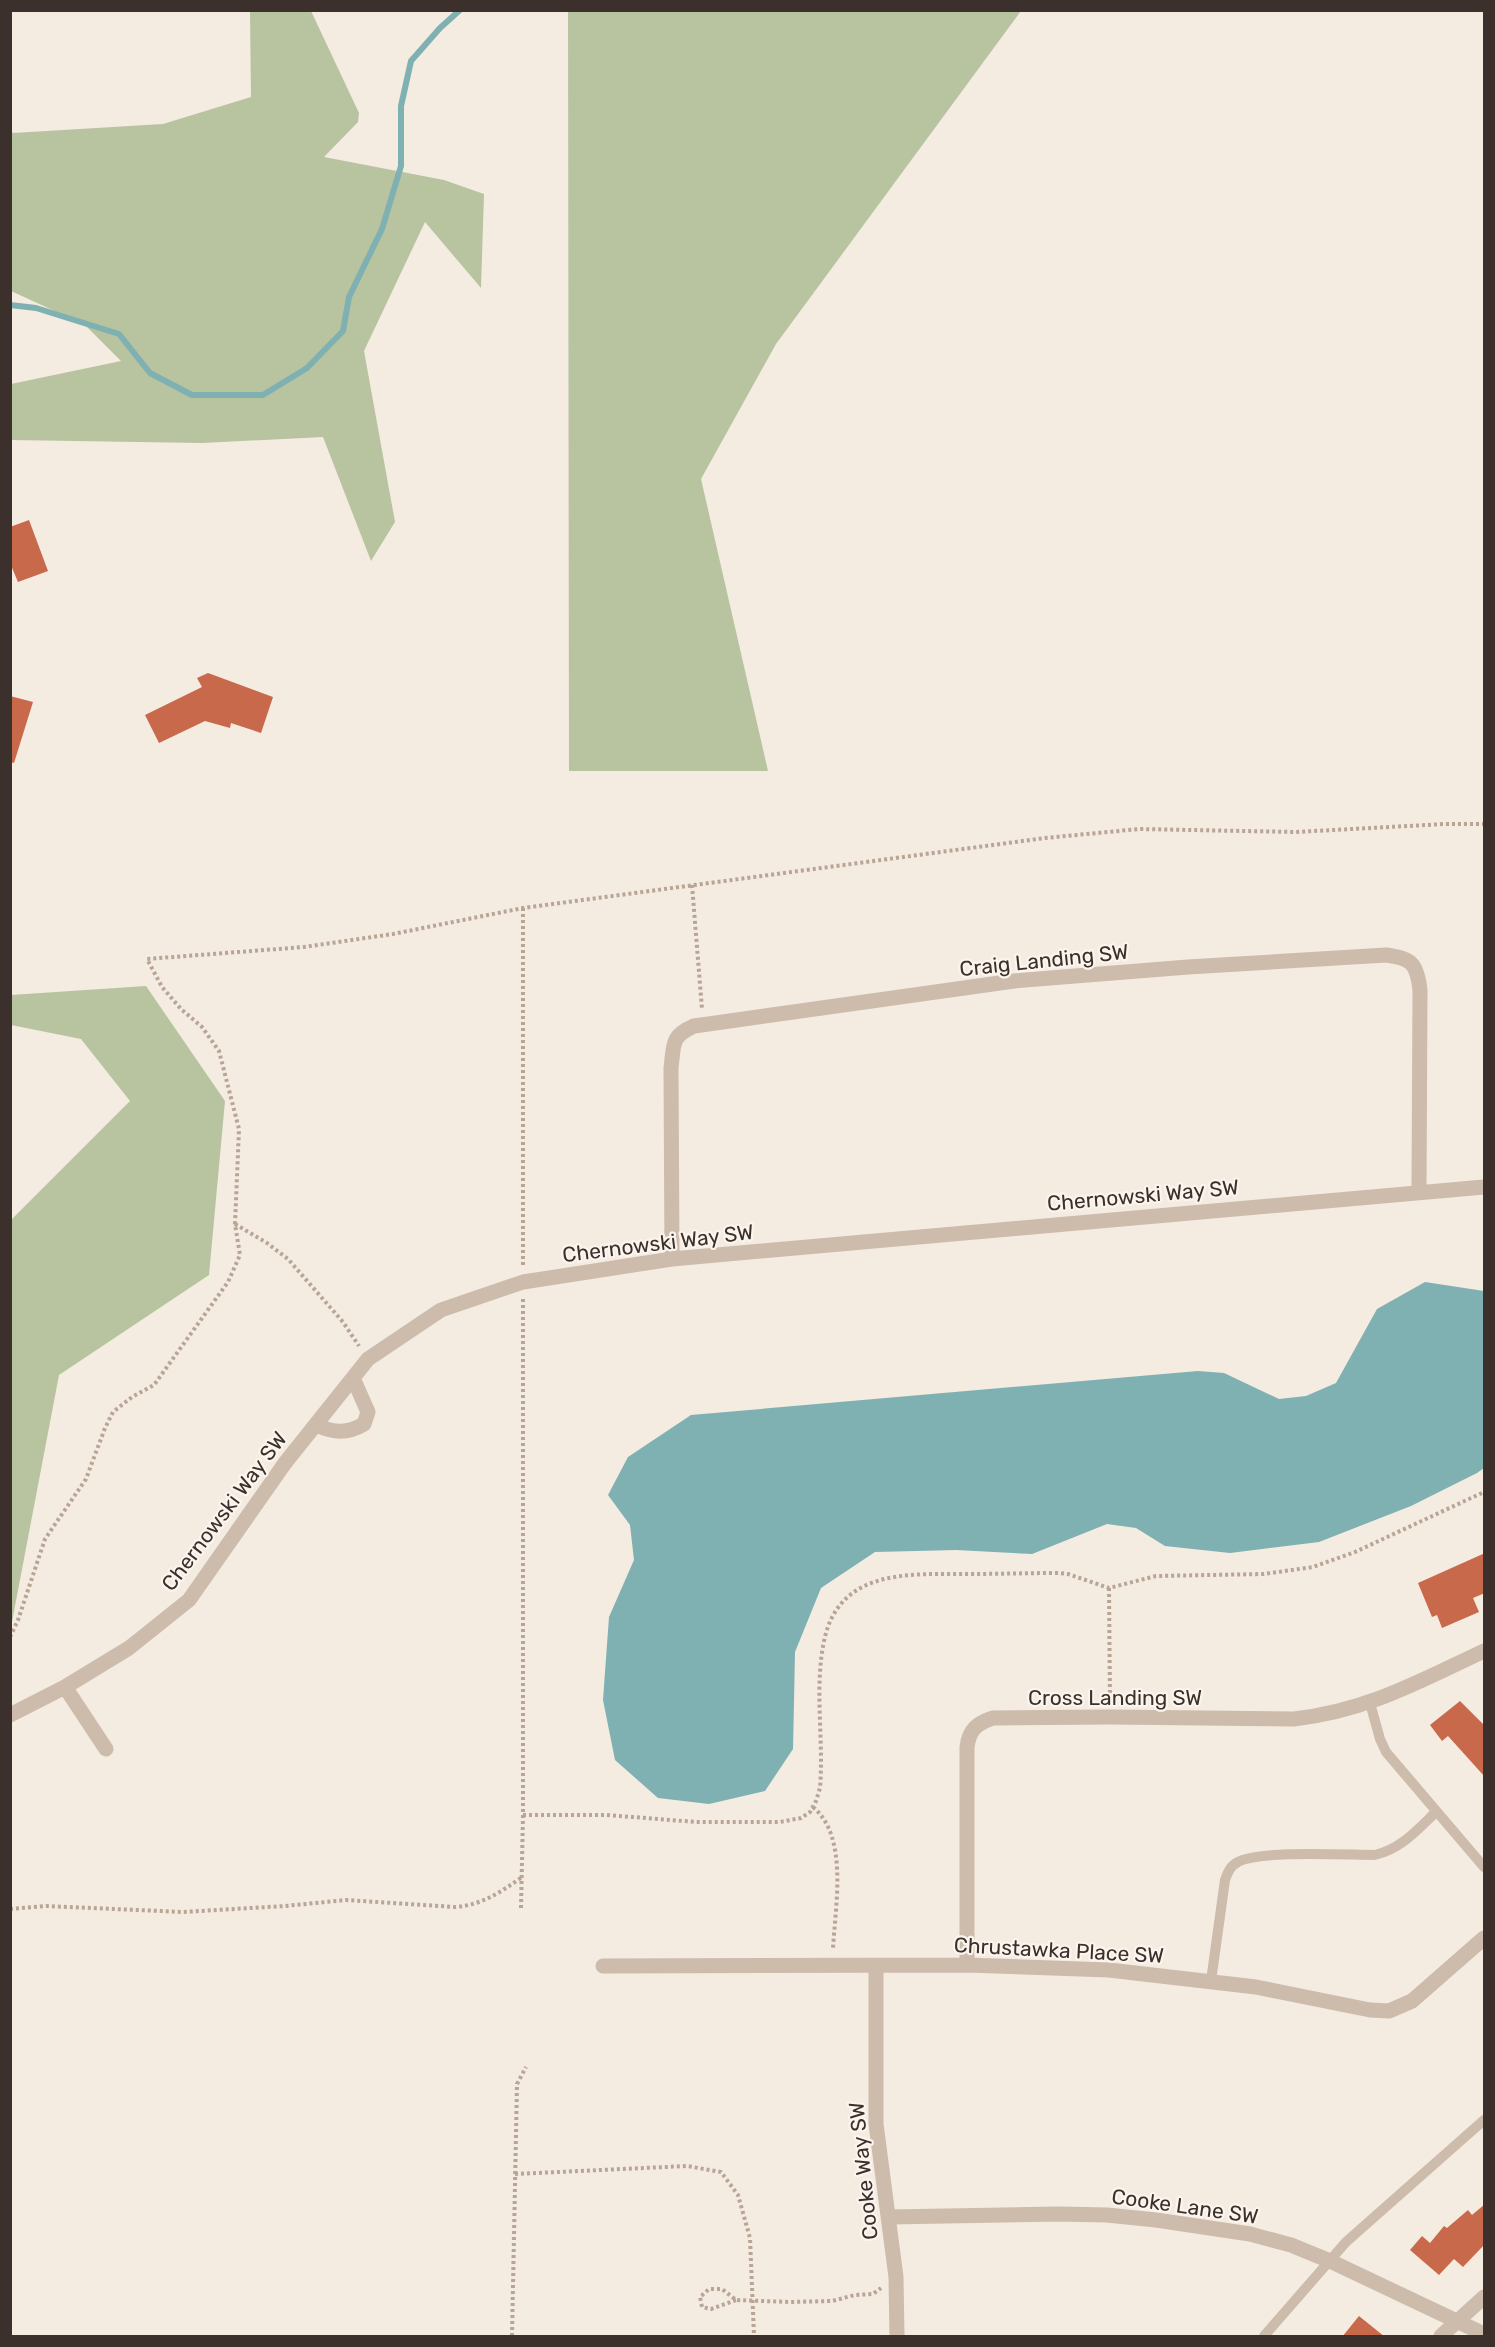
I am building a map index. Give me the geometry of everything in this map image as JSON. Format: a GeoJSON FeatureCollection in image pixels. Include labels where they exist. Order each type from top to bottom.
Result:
{"type":"FeatureCollection","features":[{"type":"Feature","properties":{"kind":"street","name":"Craig Landing SW"},"geometry":{"type":"LineString","coordinates":[[672,1259],[671,1068],[674,1045],[680,1032],[703,1024],[1014,981],[1188,967],[1386,955],[1401,957],[1411,962],[1418,972],[1420,990],[1419,1191]]}},
{"type":"Feature","properties":{"kind":"street","name":"Chernowski Way SW"},"geometry":{"type":"LineString","coordinates":[[10,1715],[65,1687],[129,1648],[189,1600],[285,1463],[368,1359],[441,1310],[523,1282],[672,1259],[1419,1191],[1485,1187]]}},
{"type":"Feature","properties":{"kind":"street"},"geometry":{"type":"LineString","coordinates":[[316,1425],[328,1431],[340,1433],[364,1424],[368,1412],[353,1378]]}},
{"type":"Feature","properties":{"kind":"street","name":"Cross Landing SW"},"geometry":{"type":"LineString","coordinates":[[967,1965],[968,1737],[974,1727],[993,1718],[1294,1719],[1320,1716],[1371,1703],[1482,1655]]}},
{"type":"Feature","properties":{"kind":"street"},"geometry":{"type":"LineString","coordinates":[[65,1687],[106,1749]]}},
{"type":"Feature","properties":{"kind":"street","name":"Chrustawka Place SW"},"geometry":{"type":"LineString","coordinates":[[603,1966],[967,1965],[1109,1970],[1210,1981],[1295,1994],[1370,2010],[1389,2011],[1412,2001],[1485,1938]]}},
{"type":"Feature","properties":{"kind":"street","name":"Cooke Way SW"},"geometry":{"type":"LineString","coordinates":[[876,1966],[876,2124],[896,2277],[897,2337]]}},
{"type":"Feature","properties":{"kind":"street","name":"Cooke Lane SW"},"geometry":{"type":"LineString","coordinates":[[889,2217],[1059,2214],[1156,2220],[1250,2234],[1291,2245],[1330,2261],[1485,2334]]}},
{"type":"Feature","properties":{"kind":"street"},"geometry":{"type":"LineString","coordinates":[[1441,2337],[1485,2297]]}},
{"type":"Feature","properties":{"kind":"lane"},"geometry":{"type":"LineString","coordinates":[[1371,1703],[1380,1739],[1386,1752],[1485,1867]]}},
{"type":"Feature","properties":{"kind":"lane"},"geometry":{"type":"LineString","coordinates":[[1210,1981],[1225,1880],[1229,1869],[1237,1862],[1259,1856],[1375,1855],[1401,1845],[1436,1812]]}},
{"type":"Feature","properties":{"kind":"lane"},"geometry":{"type":"LineString","coordinates":[[1264,2337],[1346,2242],[1485,2120]]}},
{"type":"Feature","properties":{"kind":"path"},"geometry":{"type":"LineString","coordinates":[[10,1637],[18,1620],[45,1539],[86,1479],[113,1412],[154,1384],[228,1282],[240,1255],[235,1224],[239,1129],[219,1051],[202,1028],[181,1010],[162,987],[147,959],[338,942],[393,934],[523,908],[1033,839],[1139,829],[1296,832],[1485,824]]}},
{"type":"Feature","properties":{"kind":"path"},"geometry":{"type":"LineString","coordinates":[[692,885],[703,1024]]}},
{"type":"Feature","properties":{"kind":"path"},"geometry":{"type":"LineString","coordinates":[[521,1908],[523,1815],[523,908]]}},
{"type":"Feature","properties":{"kind":"path"},"geometry":{"type":"LineString","coordinates":[[235,1224],[288,1259],[343,1322],[368,1359]]}},
{"type":"Feature","properties":{"kind":"path"},"geometry":{"type":"LineString","coordinates":[[523,1815],[607,1815],[696,1822],[780,1822],[801,1818],[813,1807],[820,1788],[822,1771],[821,1678],[824,1641],[828,1626],[837,1610],[849,1596],[863,1586],[882,1578],[920,1574],[1058,1573],[1068,1574],[1109,1588],[1156,1576],[1264,1574],[1313,1567],[1355,1552],[1485,1492]]}},
{"type":"Feature","properties":{"kind":"path"},"geometry":{"type":"LineString","coordinates":[[1109,1588],[1110,1717]]}},
{"type":"Feature","properties":{"kind":"path"},"geometry":{"type":"LineString","coordinates":[[813,1807],[828,1825],[836,1854],[832,1966]]}},
{"type":"Feature","properties":{"kind":"path"},"geometry":{"type":"LineString","coordinates":[[10,1909],[46,1906],[183,1912],[346,1900],[455,1907],[472,1906],[485,1901],[522,1877]]}},
{"type":"Feature","properties":{"kind":"path"},"geometry":{"type":"LineString","coordinates":[[512,2337],[517,2084],[526,2067]]}},
{"type":"Feature","properties":{"kind":"path"},"geometry":{"type":"LineString","coordinates":[[515,2174],[687,2166],[721,2172],[738,2195],[750,2238],[754,2337]]}},
{"type":"Feature","properties":{"kind":"path"},"geometry":{"type":"LineString","coordinates":[[736,2300],[722,2289],[709,2289],[700,2297],[702,2307],[711,2309],[736,2300],[832,2301],[855,2295],[873,2294],[896,2277]]}},
{"type":"Feature","properties":{"kind":"green space"},"geometry":{"type":"Polygon","coordinates":[[[250,11],[311,11],[359,113],[358,122],[324,157],[444,180],[484,194],[481,288],[425,222],[364,351],[395,522],[371,561],[323,437],[202,443],[11,440],[11,384],[121,361],[85,325],[11,291],[11,131],[13,133],[163,124],[251,97],[250,11]]]}},
{"type":"Feature","properties":{"kind":"green space"},"geometry":{"type":"Polygon","coordinates":[[[568,11],[1021,11],[776,344],[701,479],[768,771],[569,771],[568,11]]]}},
{"type":"Feature","properties":{"kind":"green space"},"geometry":{"type":"Polygon","coordinates":[[[146,986],[225,1101],[209,1275],[59,1375],[11,1627],[11,1220],[130,1101],[81,1039],[11,1025],[11,995],[146,986]]]}},
{"type":"Feature","properties":{"kind":"water"},"geometry":{"type":"Polygon","coordinates":[[[1425,1282],[1484,1291],[1484,1468],[1477,1473],[1411,1506],[1319,1542],[1230,1553],[1165,1546],[1136,1528],[1107,1524],[1032,1554],[956,1550],[875,1552],[821,1588],[795,1652],[793,1749],[765,1791],[709,1804],[658,1798],[615,1760],[603,1700],[609,1617],[634,1560],[630,1525],[608,1495],[628,1457],[691,1415],[1198,1371],[1224,1373],[1279,1399],[1306,1396],[1336,1383],[1377,1309],[1425,1282]]]}},
{"type":"Feature","properties":{"kind":"building"},"geometry":{"type":"Polygon","coordinates":[[[29,520],[48,571],[18,582],[10,563],[10,527],[29,520]]]}},
{"type":"Feature","properties":{"kind":"building"},"geometry":{"type":"Polygon","coordinates":[[[208,673],[273,697],[261,733],[231,723],[230,728],[205,721],[159,743],[145,715],[202,687],[197,678],[208,673]]]}},
{"type":"Feature","properties":{"kind":"building"},"geometry":{"type":"Polygon","coordinates":[[[10,696],[33,702],[14,763],[10,762],[10,696]]]}},
{"type":"Feature","properties":{"kind":"building"},"geometry":{"type":"Polygon","coordinates":[[[1485,1553],[1485,1593],[1473,1598],[1479,1612],[1442,1628],[1437,1615],[1432,1617],[1418,1583],[1485,1553]]]}},
{"type":"Feature","properties":{"kind":"building"},"geometry":{"type":"Polygon","coordinates":[[[1460,1701],[1485,1726],[1485,1777],[1448,1736],[1442,1741],[1430,1725],[1460,1701]]]}},
{"type":"Feature","properties":{"kind":"building"},"geometry":{"type":"Polygon","coordinates":[[[1485,2204],[1485,2244],[1463,2267],[1454,2259],[1439,2275],[1410,2250],[1422,2236],[1430,2243],[1444,2226],[1447,2228],[1468,2210],[1472,2215],[1485,2204]]]}},
{"type":"Feature","properties":{"kind":"building"},"geometry":{"type":"Polygon","coordinates":[[[1359,2316],[1385,2337],[1342,2337],[1359,2316]]]}},
{"type":"Feature","properties":{"kind":"waterway"},"geometry":{"type":"LineString","coordinates":[[10,305],[36,308],[119,334],[150,373],[192,395],[263,395],[307,368],[343,331],[349,297],[382,229],[401,166],[401,106],[411,61],[440,28],[460,10]]}}]}
